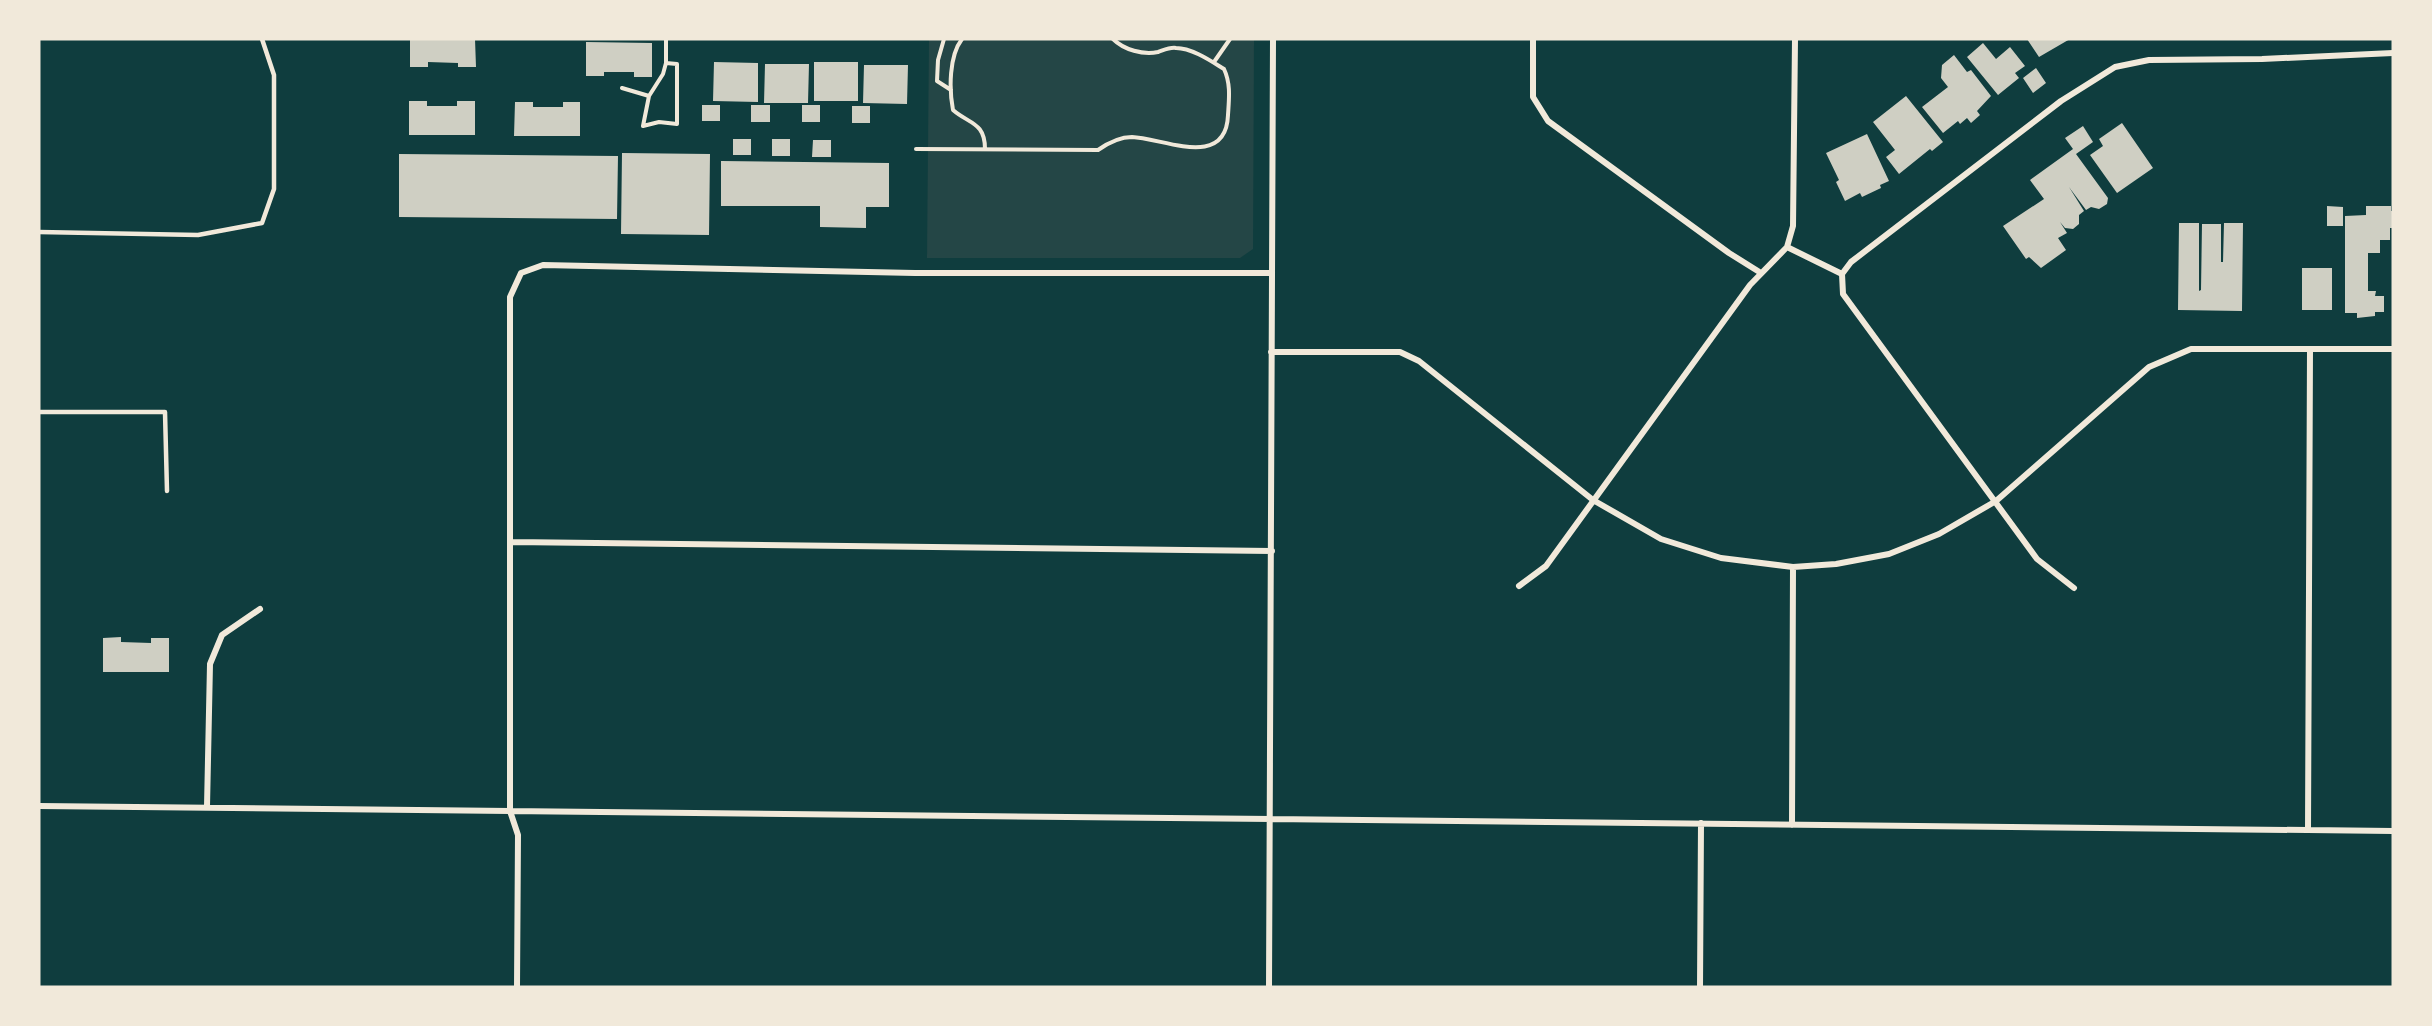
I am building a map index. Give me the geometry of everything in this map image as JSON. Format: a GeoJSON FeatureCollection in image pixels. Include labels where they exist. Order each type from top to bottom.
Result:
{"type":"FeatureCollection","features":[{"type":"Feature","properties":{"kind":"street"},"geometry":{"type":"LineString","coordinates":[[1269,987],[1273,39]]}},
{"type":"Feature","properties":{"kind":"street"},"geometry":{"type":"LineString","coordinates":[[1533,39],[1533,96],[1548,121],[1729,253],[1761,273]]}},
{"type":"Feature","properties":{"kind":"street"},"geometry":{"type":"LineString","coordinates":[[1519,586],[1546,566],[1750,285],[1787,247],[1793,226],[1795,39]]}},
{"type":"Feature","properties":{"kind":"street"},"geometry":{"type":"LineString","coordinates":[[2074,588],[2037,559],[1843,294],[1842,274],[1851,262],[2061,101],[2115,67],[2149,60],[2262,59],[2393,53]]}},
{"type":"Feature","properties":{"kind":"street"},"geometry":{"type":"LineString","coordinates":[[1787,247],[1842,274]]}},
{"type":"Feature","properties":{"kind":"street"},"geometry":{"type":"LineString","coordinates":[[517,987],[518,835],[510,811],[512,542],[510,297],[520,273],[543,266],[915,273],[1271,273]]}},
{"type":"Feature","properties":{"kind":"street"},"geometry":{"type":"LineString","coordinates":[[1271,352],[1400,352],[1419,361],[1593,500],[1661,539],[1721,558],[1793,567],[1836,564],[1889,554],[1939,534],[1996,501],[2149,367],[2191,349],[2393,349]]}},
{"type":"Feature","properties":{"kind":"street"},"geometry":{"type":"LineString","coordinates":[[2308,830],[2310,349]]}},
{"type":"Feature","properties":{"kind":"street"},"geometry":{"type":"LineString","coordinates":[[512,542],[1272,551]]}},
{"type":"Feature","properties":{"kind":"street"},"geometry":{"type":"LineString","coordinates":[[1792,825],[1793,567]]}},
{"type":"Feature","properties":{"kind":"street"},"geometry":{"type":"LineString","coordinates":[[207,807],[210,664],[222,635],[260,609]]}},
{"type":"Feature","properties":{"kind":"street"},"geometry":{"type":"LineString","coordinates":[[39,806],[2393,831]]}},
{"type":"Feature","properties":{"kind":"street"},"geometry":{"type":"LineString","coordinates":[[1700,987],[1701,824]]}},
{"type":"Feature","properties":{"kind":"lane"},"geometry":{"type":"LineString","coordinates":[[39,232],[198,235],[262,223],[274,189],[274,75],[262,39]]}},
{"type":"Feature","properties":{"kind":"lane"},"geometry":{"type":"LineString","coordinates":[[39,412],[165,412],[167,490]]}},
{"type":"Feature","properties":{"kind":"path"},"geometry":{"type":"LineString","coordinates":[[666,39],[666,63],[663,74],[649,96],[643,126],[659,122],[677,124],[677,64],[666,63]]}},
{"type":"Feature","properties":{"kind":"path"},"geometry":{"type":"LineString","coordinates":[[944,39],[938,60],[938,81],[952,90]]}},
{"type":"Feature","properties":{"kind":"path"},"geometry":{"type":"LineString","coordinates":[[962,39],[952,66],[952,110],[977,125],[985,139],[985,149]]}},
{"type":"Feature","properties":{"kind":"path"},"geometry":{"type":"LineString","coordinates":[[916,149],[1098,150],[1109,142],[1130,137],[1187,148],[1205,147],[1222,137],[1228,121],[1228,78],[1224,69],[1214,62],[1178,47],[1155,52],[1136,51],[1119,45],[1113,39]]}},
{"type":"Feature","properties":{"kind":"path"},"geometry":{"type":"LineString","coordinates":[[1214,62],[1230,39]]}},
{"type":"Feature","properties":{"kind":"path"},"geometry":{"type":"LineString","coordinates":[[622,88],[649,96]]}},
{"type":"Feature","properties":{"kind":"shaded area"},"geometry":{"type":"Polygon","coordinates":[[[929,39],[1254,39],[1253,249],[1240,258],[927,258],[929,39]]]}},
{"type":"Feature","properties":{"kind":"building"},"geometry":{"type":"Polygon","coordinates":[[[410,39],[475,39],[476,67],[458,67],[458,63],[428,62],[428,67],[410,67],[410,39]]]}},
{"type":"Feature","properties":{"kind":"building"},"geometry":{"type":"Polygon","coordinates":[[[2027,39],[2070,39],[2039,57],[2027,39]]]}},
{"type":"Feature","properties":{"kind":"building"},"geometry":{"type":"Polygon","coordinates":[[[586,42],[652,43],[652,77],[634,77],[634,72],[604,72],[604,76],[586,76],[586,42]]]}},
{"type":"Feature","properties":{"kind":"building"},"geometry":{"type":"Polygon","coordinates":[[[1983,43],[1996,59],[2010,47],[2025,66],[2015,73],[2019,78],[1998,95],[1967,57],[1983,43]]]}},
{"type":"Feature","properties":{"kind":"building"},"geometry":{"type":"Polygon","coordinates":[[[1954,55],[1967,72],[1971,70],[1991,96],[1977,111],[1980,115],[1971,123],[1967,118],[1960,124],[1958,121],[1943,133],[1922,107],[1948,87],[1941,78],[1942,65],[1954,55]]]}},
{"type":"Feature","properties":{"kind":"building"},"geometry":{"type":"Polygon","coordinates":[[[714,62],[758,63],[758,102],[713,101],[714,62]]]}},
{"type":"Feature","properties":{"kind":"building"},"geometry":{"type":"Polygon","coordinates":[[[814,62],[858,62],[858,101],[814,101],[814,62]]]}},
{"type":"Feature","properties":{"kind":"building"},"geometry":{"type":"Polygon","coordinates":[[[765,64],[809,64],[808,103],[764,103],[765,64]]]}},
{"type":"Feature","properties":{"kind":"building"},"geometry":{"type":"Polygon","coordinates":[[[864,65],[908,65],[907,104],[863,103],[864,65]]]}},
{"type":"Feature","properties":{"kind":"building"},"geometry":{"type":"Polygon","coordinates":[[[2036,68],[2046,83],[2033,93],[2023,78],[2036,68]]]}},
{"type":"Feature","properties":{"kind":"building"},"geometry":{"type":"Polygon","coordinates":[[[1906,96],[1943,142],[1932,151],[1930,149],[1899,174],[1886,157],[1895,150],[1873,122],[1906,96]]]}},
{"type":"Feature","properties":{"kind":"building"},"geometry":{"type":"Polygon","coordinates":[[[409,101],[427,101],[427,106],[457,106],[457,101],[475,101],[475,135],[409,135],[409,101]]]}},
{"type":"Feature","properties":{"kind":"building"},"geometry":{"type":"Polygon","coordinates":[[[515,102],[533,102],[533,107],[563,107],[563,102],[580,102],[580,136],[514,136],[515,102]]]}},
{"type":"Feature","properties":{"kind":"building"},"geometry":{"type":"Polygon","coordinates":[[[702,105],[720,105],[720,121],[702,121],[702,105]]]}},
{"type":"Feature","properties":{"kind":"building"},"geometry":{"type":"Polygon","coordinates":[[[751,105],[770,105],[770,122],[751,122],[751,105]]]}},
{"type":"Feature","properties":{"kind":"building"},"geometry":{"type":"Polygon","coordinates":[[[802,105],[820,105],[820,122],[802,122],[802,105]]]}},
{"type":"Feature","properties":{"kind":"building"},"geometry":{"type":"Polygon","coordinates":[[[852,106],[870,106],[870,123],[852,123],[852,106]]]}},
{"type":"Feature","properties":{"kind":"building"},"geometry":{"type":"Polygon","coordinates":[[[2122,123],[2153,168],[2117,193],[2090,155],[2103,146],[2099,139],[2122,123]]]}},
{"type":"Feature","properties":{"kind":"building"},"geometry":{"type":"Polygon","coordinates":[[[2083,126],[2093,142],[2076,154],[2108,198],[2107,204],[2099,209],[2091,207],[2086,210],[2069,187],[2084,211],[2079,215],[2079,224],[2073,229],[2065,228],[2060,222],[2067,233],[2058,238],[2066,250],[2041,268],[2029,257],[2026,259],[2003,226],[2044,199],[2030,180],[2073,149],[2065,138],[2083,126]]]}},
{"type":"Feature","properties":{"kind":"building"},"geometry":{"type":"Polygon","coordinates":[[[1867,134],[1889,181],[1880,185],[1881,188],[1862,197],[1860,193],[1845,201],[1836,182],[1839,180],[1826,153],[1867,134]]]}},
{"type":"Feature","properties":{"kind":"building"},"geometry":{"type":"Polygon","coordinates":[[[733,139],[751,139],[751,155],[733,155],[733,139]]]}},
{"type":"Feature","properties":{"kind":"building"},"geometry":{"type":"Polygon","coordinates":[[[772,139],[790,139],[790,156],[772,156],[772,139]]]}},
{"type":"Feature","properties":{"kind":"building"},"geometry":{"type":"Polygon","coordinates":[[[813,140],[831,140],[831,157],[812,157],[813,140]]]}},
{"type":"Feature","properties":{"kind":"building"},"geometry":{"type":"Polygon","coordinates":[[[622,153],[710,154],[709,235],[621,234],[622,153]]]}},
{"type":"Feature","properties":{"kind":"building"},"geometry":{"type":"Polygon","coordinates":[[[399,154],[618,156],[617,219],[399,217],[399,154]]]}},
{"type":"Feature","properties":{"kind":"building"},"geometry":{"type":"Polygon","coordinates":[[[721,161],[889,163],[889,207],[866,207],[866,228],[820,227],[820,206],[721,206],[721,161]]]}},
{"type":"Feature","properties":{"kind":"building"},"geometry":{"type":"Polygon","coordinates":[[[2327,206],[2343,207],[2343,226],[2327,226],[2327,206]]]}},
{"type":"Feature","properties":{"kind":"building"},"geometry":{"type":"Polygon","coordinates":[[[2366,206],[2391,206],[2393,228],[2390,228],[2390,240],[2380,240],[2380,253],[2368,253],[2368,291],[2376,291],[2375,296],[2384,296],[2384,312],[2375,312],[2375,316],[2357,318],[2357,313],[2345,313],[2345,216],[2366,215],[2366,206]]]}},
{"type":"Feature","properties":{"kind":"building"},"geometry":{"type":"Polygon","coordinates":[[[2179,223],[2199,223],[2199,291],[2201,290],[2202,224],[2221,224],[2221,262],[2223,262],[2224,223],[2243,223],[2242,311],[2178,310],[2179,223]]]}},
{"type":"Feature","properties":{"kind":"building"},"geometry":{"type":"Polygon","coordinates":[[[2302,268],[2332,268],[2332,310],[2302,310],[2302,268]]]}},
{"type":"Feature","properties":{"kind":"building"},"geometry":{"type":"Polygon","coordinates":[[[121,637],[121,642],[151,643],[151,638],[169,638],[169,672],[103,672],[103,638],[121,637]]]}}]}
